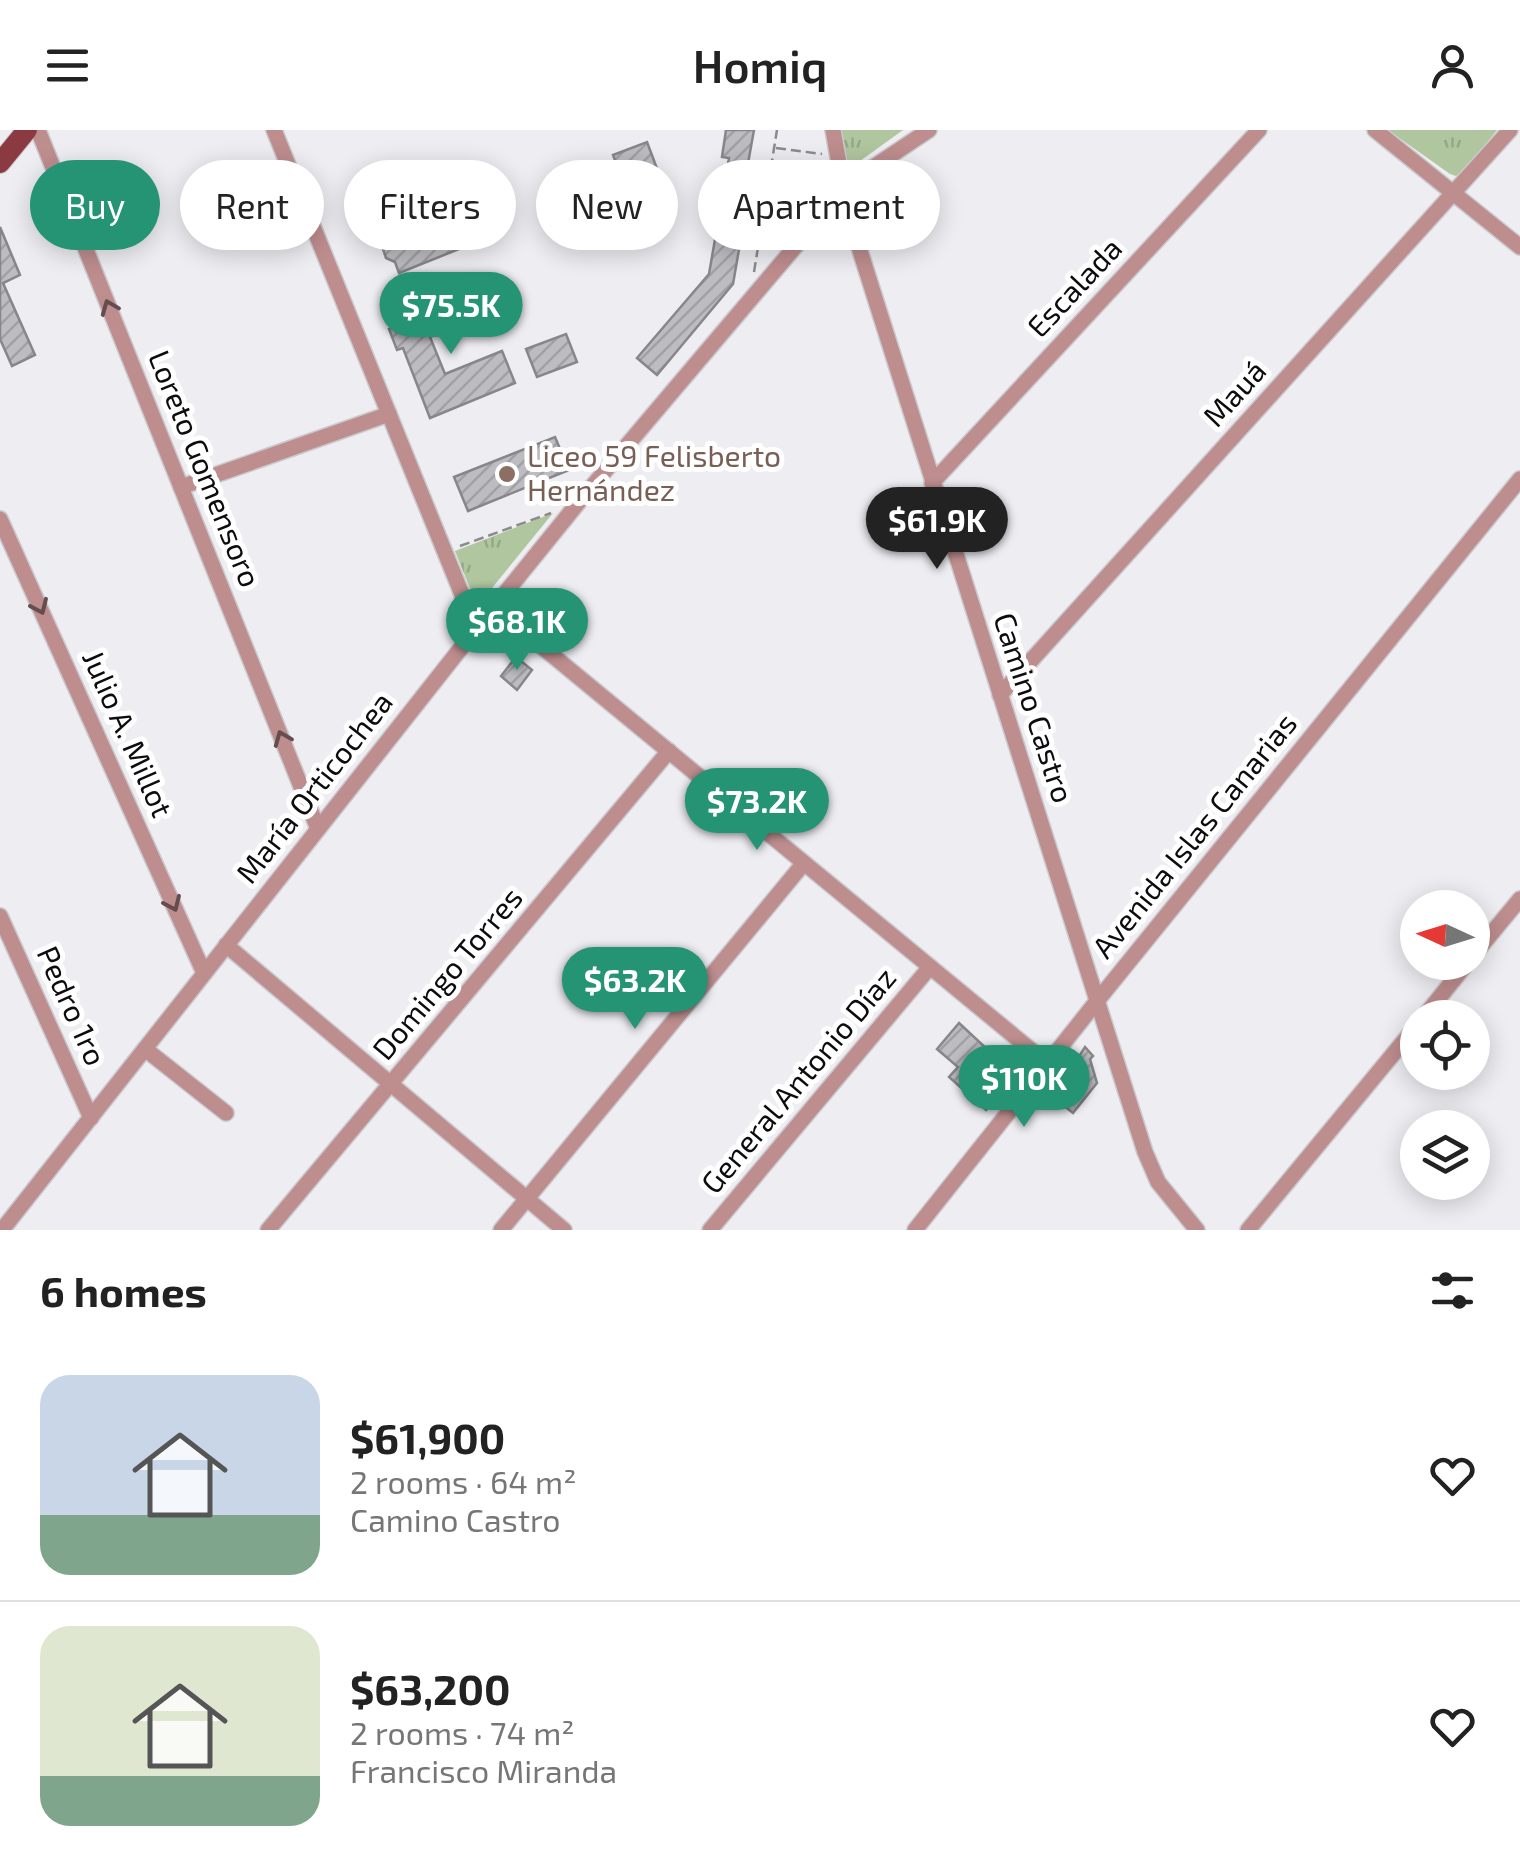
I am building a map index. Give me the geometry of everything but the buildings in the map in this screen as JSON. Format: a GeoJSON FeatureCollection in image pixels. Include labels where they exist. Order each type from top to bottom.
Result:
{"type":"FeatureCollection","features":[{"type":"Feature","properties":{"kind":"main road"},"geometry":{"type":"LineString","coordinates":[[0,163],[27,130]]}},
{"type":"Feature","properties":{"kind":"street","name":"Loreto Gomensoro"},"geometry":{"type":"LineString","coordinates":[[38,130],[318,829]]}},
{"type":"Feature","properties":{"kind":"street"},"geometry":{"type":"LineString","coordinates":[[274,130],[476,628]]}},
{"type":"Feature","properties":{"kind":"street","name":"Camino Castro"},"geometry":{"type":"LineString","coordinates":[[832,130],[838,160]]}},
{"type":"Feature","properties":{"kind":"street","name":"María Orticochea"},"geometry":{"type":"LineString","coordinates":[[884,160],[928,130]]}},
{"type":"Feature","properties":{"kind":"street","name":"Escalada"},"geometry":{"type":"LineString","coordinates":[[932,483],[1259,130]]}},
{"type":"Feature","properties":{"kind":"street"},"geometry":{"type":"LineString","coordinates":[[1375,130],[1520,247]]}},
{"type":"Feature","properties":{"kind":"street","name":"Mauá"},"geometry":{"type":"LineString","coordinates":[[1000,694],[1510,130]]}},
{"type":"Feature","properties":{"kind":"street","name":"María Orticochea"},"geometry":{"type":"LineString","coordinates":[[2,1230],[476,628],[794,250]]}},
{"type":"Feature","properties":{"kind":"street","name":"Camino Castro"},"geometry":{"type":"LineString","coordinates":[[860,250],[1150,1166],[1167,1195],[1197,1230]]}},
{"type":"Feature","properties":{"kind":"street"},"geometry":{"type":"LineString","coordinates":[[182,487],[389,414]]}},
{"type":"Feature","properties":{"kind":"street","name":"Avenida Islas Canarias"},"geometry":{"type":"LineString","coordinates":[[915,1230],[1520,479]]}},
{"type":"Feature","properties":{"kind":"street","name":"Julio A. Millot"},"geometry":{"type":"LineString","coordinates":[[0,518],[204,972]]}},
{"type":"Feature","properties":{"kind":"street"},"geometry":{"type":"LineString","coordinates":[[495,608],[1048,1064]]}},
{"type":"Feature","properties":{"kind":"street","name":"Domingo Torres"},"geometry":{"type":"LineString","coordinates":[[268,1230],[668,751]]}},
{"type":"Feature","properties":{"kind":"street"},"geometry":{"type":"LineString","coordinates":[[501,1230],[804,863]]}},
{"type":"Feature","properties":{"kind":"street"},"geometry":{"type":"LineString","coordinates":[[1490,936],[1520,899]]}},
{"type":"Feature","properties":{"kind":"street","name":"Pedro 1ro"},"geometry":{"type":"LineString","coordinates":[[0,916],[91,1118]]}},
{"type":"Feature","properties":{"kind":"street"},"geometry":{"type":"LineString","coordinates":[[226,944],[564,1230]]}},
{"type":"Feature","properties":{"kind":"street","name":"General Antonio Díaz"},"geometry":{"type":"LineString","coordinates":[[710,1230],[930,967]]}},
{"type":"Feature","properties":{"kind":"street"},"geometry":{"type":"LineString","coordinates":[[1438,1000],[1454,980]]}},
{"type":"Feature","properties":{"kind":"street"},"geometry":{"type":"LineString","coordinates":[[1248,1230],[1400,1046]]}},
{"type":"Feature","properties":{"kind":"street"},"geometry":{"type":"LineString","coordinates":[[144,1049],[226,1113]]}},
{"type":"Feature","properties":{"kind":"path"},"geometry":{"type":"LineString","coordinates":[[758,291],[754,272],[777,130]]}},
{"type":"Feature","properties":{"kind":"path"},"geometry":{"type":"LineString","coordinates":[[774,148],[837,156]]}},
{"type":"Feature","properties":{"kind":"path"},"geometry":{"type":"LineString","coordinates":[[444,552],[578,503]]}},
{"type":"Feature","properties":{"kind":"green space"},"geometry":{"type":"Polygon","coordinates":[[[836,130],[903,130],[861,160],[841,160],[836,130]]]}},
{"type":"Feature","properties":{"kind":"green space"},"geometry":{"type":"Polygon","coordinates":[[[1388,130],[1497,130],[1464,172],[1456,176],[1388,130]]]}},
{"type":"Feature","properties":{"kind":"green space"},"geometry":{"type":"Polygon","coordinates":[[[553,513],[479,604],[475,601],[455,551],[553,513]]]}},
{"type":"Feature","properties":{"kind":"place","name":"Liceo 59 Felisberto Hernández"},"geometry":{"type":"Point","coordinates":[507,474]}}]}
